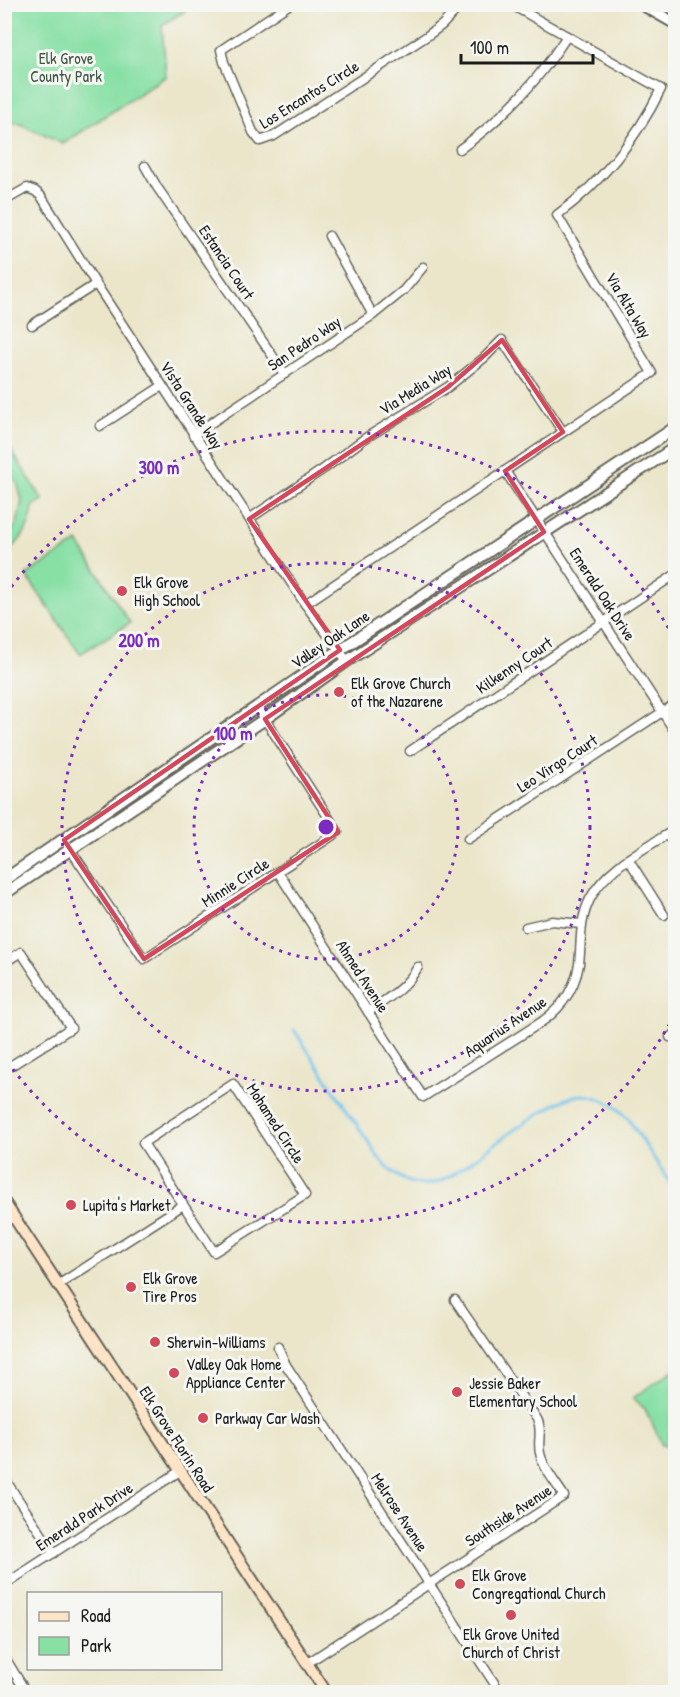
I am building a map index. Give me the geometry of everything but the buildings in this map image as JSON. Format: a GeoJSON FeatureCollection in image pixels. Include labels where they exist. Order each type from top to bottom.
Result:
{"type":"FeatureCollection","features":[{"type":"Feature","properties":{"kind":"main road","name":"Elk Grove Florin Road"},"geometry":{"type":"LineString","coordinates":[[6,1206],[326,1692]]}},
{"type":"Feature","properties":{"kind":"street","name":"Los Encantos Circle"},"geometry":{"type":"LineString","coordinates":[[290,4],[232,41],[221,51],[253,132],[260,141],[274,136],[427,36],[442,25],[462,4]]}},
{"type":"Feature","properties":{"kind":"street","name":"Via Alta Way"},"geometry":{"type":"LineString","coordinates":[[304,604],[652,373],[557,215],[586,192],[616,161],[641,127],[661,89],[520,7],[510,4]]}},
{"type":"Feature","properties":{"kind":"street"},"geometry":{"type":"LineString","coordinates":[[641,4],[675,24]]}},
{"type":"Feature","properties":{"kind":"street"},"geometry":{"type":"LineString","coordinates":[[460,149],[491,126],[521,97],[552,59],[567,36]]}},
{"type":"Feature","properties":{"kind":"street","name":"Estancia Court"},"geometry":{"type":"LineString","coordinates":[[146,166],[157,187],[285,374]]}},
{"type":"Feature","properties":{"kind":"street","name":"Vista Grande Way"},"geometry":{"type":"LineString","coordinates":[[4,201],[27,188],[35,190],[41,196],[304,604],[347,661]]}},
{"type":"Feature","properties":{"kind":"street"},"geometry":{"type":"LineString","coordinates":[[329,236],[374,315]]}},
{"type":"Feature","properties":{"kind":"street","name":"San Pedro Way"},"geometry":{"type":"LineString","coordinates":[[194,435],[374,315],[404,291],[423,267]]}},
{"type":"Feature","properties":{"kind":"street"},"geometry":{"type":"LineString","coordinates":[[32,325],[96,284]]}},
{"type":"Feature","properties":{"kind":"street","name":"Via Media Way"},"geometry":{"type":"LineString","coordinates":[[249,519],[364,439],[448,387],[502,340],[563,432]]}},
{"type":"Feature","properties":{"kind":"street"},"geometry":{"type":"LineString","coordinates":[[100,426],[162,386]]}},
{"type":"Feature","properties":{"kind":"street","name":"Valley Oak Lane"},"geometry":{"type":"LineString","coordinates":[[4,894],[67,845],[257,707],[675,428]]}},
{"type":"Feature","properties":{"kind":"street","name":"Valley Oak Lane"},"geometry":{"type":"LineString","coordinates":[[4,880],[67,845],[265,719],[347,661],[675,447]]}},
{"type":"Feature","properties":{"kind":"street","name":"Emerald Oak Drive"},"geometry":{"type":"LineString","coordinates":[[505,471],[675,733]]}},
{"type":"Feature","properties":{"kind":"street","name":"Kilkenny Court"},"geometry":{"type":"LineString","coordinates":[[410,751],[675,574]]}},
{"type":"Feature","properties":{"kind":"street","name":"Leo Virgo Court"},"geometry":{"type":"LineString","coordinates":[[468,839],[675,704]]}},
{"type":"Feature","properties":{"kind":"street","name":"Minnie Circle"},"geometry":{"type":"LineString","coordinates":[[67,845],[144,959],[338,832],[257,707]]}},
{"type":"Feature","properties":{"kind":"street","name":"Aquarius Avenue"},"geometry":{"type":"LineString","coordinates":[[423,1097],[540,1023],[556,1010],[568,994],[577,976],[581,924],[586,907],[596,888],[610,873],[675,829]]}},
{"type":"Feature","properties":{"kind":"street"},"geometry":{"type":"LineString","coordinates":[[629,860],[664,915]]}},
{"type":"Feature","properties":{"kind":"street","name":"Ahmed Avenue"},"geometry":{"type":"LineString","coordinates":[[278,872],[423,1097]]}},
{"type":"Feature","properties":{"kind":"street"},"geometry":{"type":"LineString","coordinates":[[526,927],[552,921],[581,924]]}},
{"type":"Feature","properties":{"kind":"street"},"geometry":{"type":"LineString","coordinates":[[4,963],[21,952],[71,1028],[4,1070]]}},
{"type":"Feature","properties":{"kind":"street"},"geometry":{"type":"LineString","coordinates":[[368,1012],[400,991],[418,967]]}},
{"type":"Feature","properties":{"kind":"street","name":"Mohamed Circle"},"geometry":{"type":"LineString","coordinates":[[233,1084],[305,1194],[214,1252],[183,1206],[142,1143],[233,1084]]}},
{"type":"Feature","properties":{"kind":"street"},"geometry":{"type":"LineString","coordinates":[[58,1285],[183,1206]]}},
{"type":"Feature","properties":{"kind":"street","name":"Southside Avenue"},"geometry":{"type":"LineString","coordinates":[[306,1664],[564,1496],[542,1460],[538,1438],[540,1425],[537,1419],[456,1300]]}},
{"type":"Feature","properties":{"kind":"street","name":"Melrose Avenue"},"geometry":{"type":"LineString","coordinates":[[278,1347],[286,1365],[500,1692]]}},
{"type":"Feature","properties":{"kind":"street","name":"Emerald Park Drive"},"geometry":{"type":"LineString","coordinates":[[4,1585],[180,1471]]}},
{"type":"Feature","properties":{"kind":"street"},"geometry":{"type":"LineString","coordinates":[[4,1478],[54,1553]]}},
{"type":"Feature","properties":{"kind":"street"},"geometry":{"type":"LineString","coordinates":[[4,1656],[26,1692]]}},
{"type":"Feature","properties":{"kind":"highlighted area"},"geometry":{"type":"Polygon","coordinates":[[[502,340],[563,432],[505,471],[544,532],[265,719],[338,832],[144,959],[64,840],[340,650],[249,519],[448,387],[502,340]]]}},
{"type":"Feature","properties":{"kind":"green space","name":"Elk Grove County Park"},"geometry":{"type":"Polygon","coordinates":[[[5,4],[194,5],[162,25],[166,76],[63,144],[16,122],[5,129],[5,4]]]}},
{"type":"Feature","properties":{"kind":"green space"},"geometry":{"type":"Polygon","coordinates":[[[5,441],[43,500],[33,506],[25,533],[5,553],[5,539],[17,524],[22,501],[18,485],[5,463],[5,441]]]}},
{"type":"Feature","properties":{"kind":"green space"},"geometry":{"type":"Polygon","coordinates":[[[78,542],[130,623],[80,654],[26,575],[78,542]]]}},
{"type":"Feature","properties":{"kind":"green space"},"geometry":{"type":"Polygon","coordinates":[[[675,1369],[676,1447],[662,1445],[647,1414],[633,1398],[675,1369]]]}},
{"type":"Feature","properties":{"kind":"waterway"},"geometry":{"type":"LineString","coordinates":[[294,1030],[381,1161],[394,1173],[409,1182],[427,1184],[446,1178],[550,1107],[563,1100],[582,1095],[604,1101],[628,1118],[676,1192]]}},
{"type":"Feature","properties":{"kind":"place","name":"Elk Grove High School"},"geometry":{"type":"Point","coordinates":[122,591]}},
{"type":"Feature","properties":{"kind":"place","name":"Elk Grove Church of the Nazarene"},"geometry":{"type":"Point","coordinates":[339,692]}},
{"type":"Feature","properties":{"kind":"place","name":"Lupita's Market"},"geometry":{"type":"Point","coordinates":[71,1205]}},
{"type":"Feature","properties":{"kind":"place","name":"Elk Grove Tire Pros"},"geometry":{"type":"Point","coordinates":[131,1287]}},
{"type":"Feature","properties":{"kind":"place","name":"Sherwin-Williams"},"geometry":{"type":"Point","coordinates":[155,1342]}},
{"type":"Feature","properties":{"kind":"place","name":"Valley Oak Home Appliance Center"},"geometry":{"type":"Point","coordinates":[174,1373]}},
{"type":"Feature","properties":{"kind":"place","name":"Jessie Baker Elementary School"},"geometry":{"type":"Point","coordinates":[457,1392]}},
{"type":"Feature","properties":{"kind":"place","name":"Parkway Car Wash"},"geometry":{"type":"Point","coordinates":[203,1418]}},
{"type":"Feature","properties":{"kind":"place","name":"Elk Grove Congregational Church"},"geometry":{"type":"Point","coordinates":[460,1584]}},
{"type":"Feature","properties":{"kind":"place","name":"Elk Grove United Church of Christ"},"geometry":{"type":"Point","coordinates":[511,1615]}}]}
